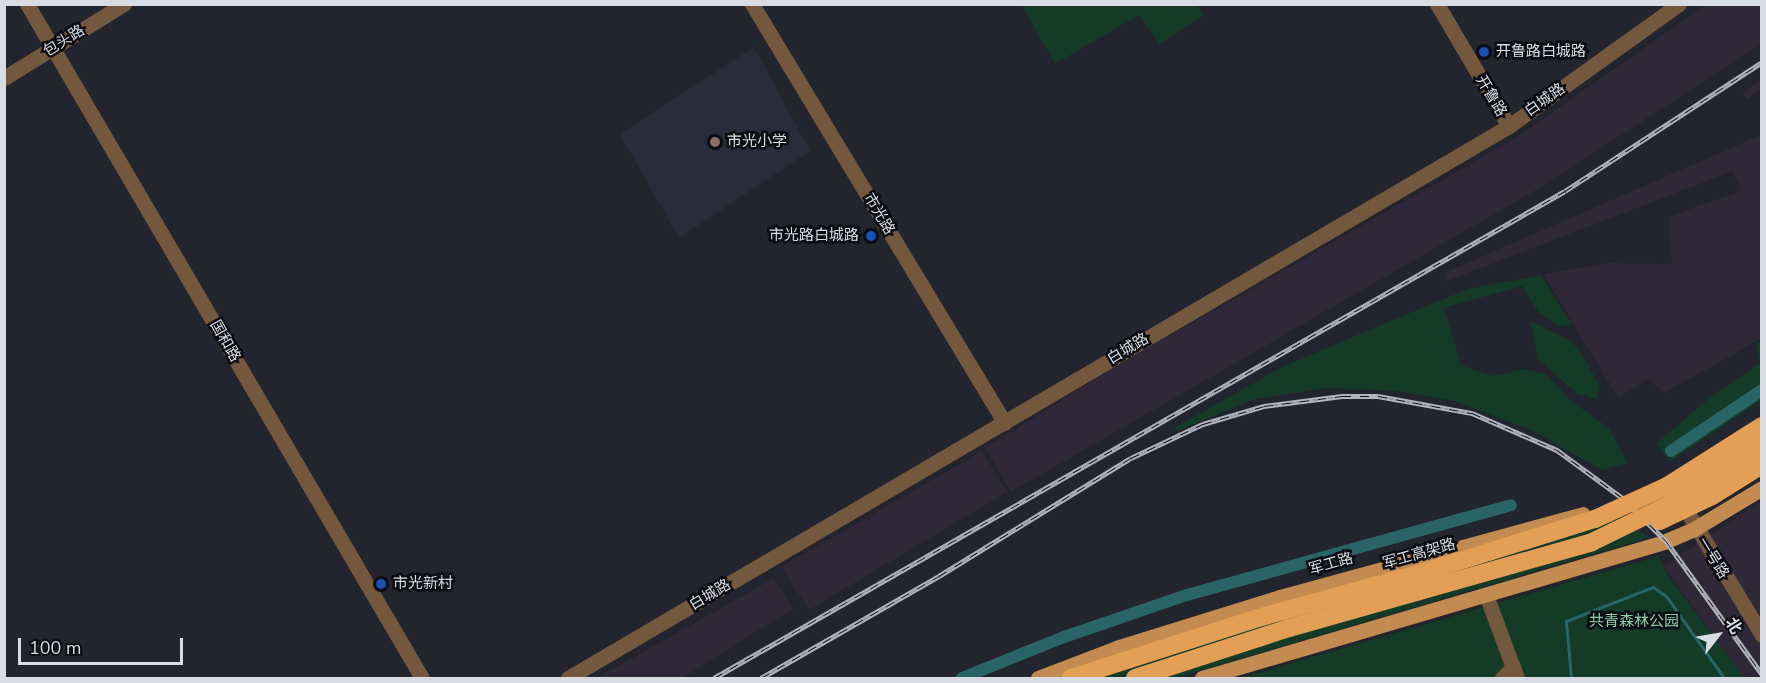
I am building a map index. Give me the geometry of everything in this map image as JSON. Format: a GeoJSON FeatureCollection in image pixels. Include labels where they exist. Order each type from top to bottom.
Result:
{"type":"FeatureCollection","features":[{"type":"Feature","properties":{"kind":"highway","name":"军工高架路"},"geometry":{"type":"LineString","coordinates":[[1071,678],[1258,618],[1595,519],[1667,486],[1761,425]]}},
{"type":"Feature","properties":{"kind":"highway"},"geometry":{"type":"LineString","coordinates":[[1592,542],[1672,503],[1761,446]]}},
{"type":"Feature","properties":{"kind":"highway"},"geometry":{"type":"LineString","coordinates":[[1135,678],[1289,628],[1669,518],[1761,465]]}},
{"type":"Feature","properties":{"kind":"main road","name":"军工路"},"geometry":{"type":"LineString","coordinates":[[1038,678],[1116,648],[1280,597],[1575,517],[1669,479],[1761,425]]}},
{"type":"Feature","properties":{"kind":"main road"},"geometry":{"type":"LineString","coordinates":[[1202,678],[1666,541],[1694,529],[1761,488]]}},
{"type":"Feature","properties":{"kind":"street","name":"国和路"},"geometry":{"type":"LineString","coordinates":[[27,4],[422,678]]}},
{"type":"Feature","properties":{"kind":"street","name":"包头路"},"geometry":{"type":"LineString","coordinates":[[4,78],[124,4]]}},
{"type":"Feature","properties":{"kind":"street","name":"市光路"},"geometry":{"type":"LineString","coordinates":[[752,4],[1005,423]]}},
{"type":"Feature","properties":{"kind":"street","name":"开鲁路"},"geometry":{"type":"LineString","coordinates":[[1437,4],[1509,126]]}},
{"type":"Feature","properties":{"kind":"street","name":"白城路"},"geometry":{"type":"LineString","coordinates":[[568,678],[1509,126],[1679,4]]}},
{"type":"Feature","properties":{"kind":"street","name":"一号路"},"geometry":{"type":"LineString","coordinates":[[1669,479],[1694,529],[1761,635]]}},
{"type":"Feature","properties":{"kind":"street"},"geometry":{"type":"LineString","coordinates":[[1486,595],[1515,673],[1502,678]]}},
{"type":"Feature","properties":{"kind":"shaded area"},"geometry":{"type":"Polygon","coordinates":[[[1707,4],[1761,5],[1761,44],[1543,186],[1011,492],[985,448],[1110,370],[1517,137],[1707,4]]]}},
{"type":"Feature","properties":{"kind":"shaded area","name":"市光小学"},"geometry":{"type":"Polygon","coordinates":[[[754,47],[810,151],[679,238],[620,134],[754,47]]]}},
{"type":"Feature","properties":{"kind":"shaded area"},"geometry":{"type":"Polygon","coordinates":[[[1761,79],[1761,90],[1747,99],[1742,93],[1761,79]]]}},
{"type":"Feature","properties":{"kind":"shaded area"},"geometry":{"type":"Polygon","coordinates":[[[1761,135],[1761,339],[1664,393],[1649,379],[1618,397],[1543,274],[1606,263],[1672,264],[1668,217],[1741,191],[1733,171],[1447,281],[1444,273],[1761,135]]]}},
{"type":"Feature","properties":{"kind":"shaded area"},"geometry":{"type":"Polygon","coordinates":[[[982,451],[1007,492],[809,610],[781,567],[982,451]]]}},
{"type":"Feature","properties":{"kind":"shaded area"},"geometry":{"type":"Polygon","coordinates":[[[1761,501],[1761,678],[1745,678],[1663,566],[1761,501]]]}},
{"type":"Feature","properties":{"kind":"shaded area"},"geometry":{"type":"Polygon","coordinates":[[[774,578],[793,609],[682,678],[597,678],[774,578]]]}},
{"type":"Feature","properties":{"kind":"green space"},"geometry":{"type":"Polygon","coordinates":[[[1022,5],[1197,5],[1204,15],[1160,44],[1139,15],[1055,64],[1022,5]]]}},
{"type":"Feature","properties":{"kind":"green space"},"geometry":{"type":"Polygon","coordinates":[[[1541,275],[1572,324],[1559,326],[1539,313],[1522,286],[1444,308],[1461,365],[1493,376],[1523,369],[1546,374],[1570,400],[1609,428],[1627,463],[1602,470],[1533,431],[1454,401],[1396,391],[1327,388],[1255,399],[1177,431],[1174,428],[1282,367],[1402,316],[1468,289],[1541,275]]]}},
{"type":"Feature","properties":{"kind":"green space"},"geometry":{"type":"Polygon","coordinates":[[[1530,321],[1570,340],[1580,351],[1600,386],[1596,399],[1576,393],[1538,359],[1530,321]]]}},
{"type":"Feature","properties":{"kind":"green space"},"geometry":{"type":"Polygon","coordinates":[[[1761,341],[1761,400],[1670,462],[1657,443],[1709,398],[1760,363],[1756,344],[1761,341]]]}},
{"type":"Feature","properties":{"kind":"green space"},"geometry":{"type":"Polygon","coordinates":[[[1622,513],[1648,538],[1176,678],[1080,678],[1622,513]]]}},
{"type":"Feature","properties":{"kind":"green space","name":"共青森林公园"},"geometry":{"type":"Polygon","coordinates":[[[1659,556],[1667,574],[1745,678],[1241,678],[1659,556]]]}},
{"type":"Feature","properties":{"kind":"waterway"},"geometry":{"type":"LineString","coordinates":[[1671,451],[1762,390]]}},
{"type":"Feature","properties":{"kind":"waterway"},"geometry":{"type":"LineString","coordinates":[[962,678],[1064,637],[1187,595],[1511,505]]}},
{"type":"Feature","properties":{"kind":"waterway"},"geometry":{"type":"LineString","coordinates":[[1571,678],[1566,621],[1653,587],[1666,596],[1724,678]]}},
{"type":"Feature","properties":{"kind":"railway"},"geometry":{"type":"LineString","coordinates":[[714,678],[1565,191],[1762,62]]}},
{"type":"Feature","properties":{"kind":"railway"},"geometry":{"type":"LineString","coordinates":[[761,678],[939,576],[1131,458],[1203,424],[1264,406],[1342,396],[1378,396],[1472,413],[1557,450],[1624,499],[1666,541],[1762,674]]}},
{"type":"Feature","properties":{"kind":"place","name":"开鲁路白城路"},"geometry":{"type":"Point","coordinates":[1484,52]}},
{"type":"Feature","properties":{"kind":"place","name":"市光小学"},"geometry":{"type":"Point","coordinates":[715,142]}},
{"type":"Feature","properties":{"kind":"place","name":"市光路白城路"},"geometry":{"type":"Point","coordinates":[871,236]}},
{"type":"Feature","properties":{"kind":"place","name":"市光新村"},"geometry":{"type":"Point","coordinates":[381,584]}}]}
